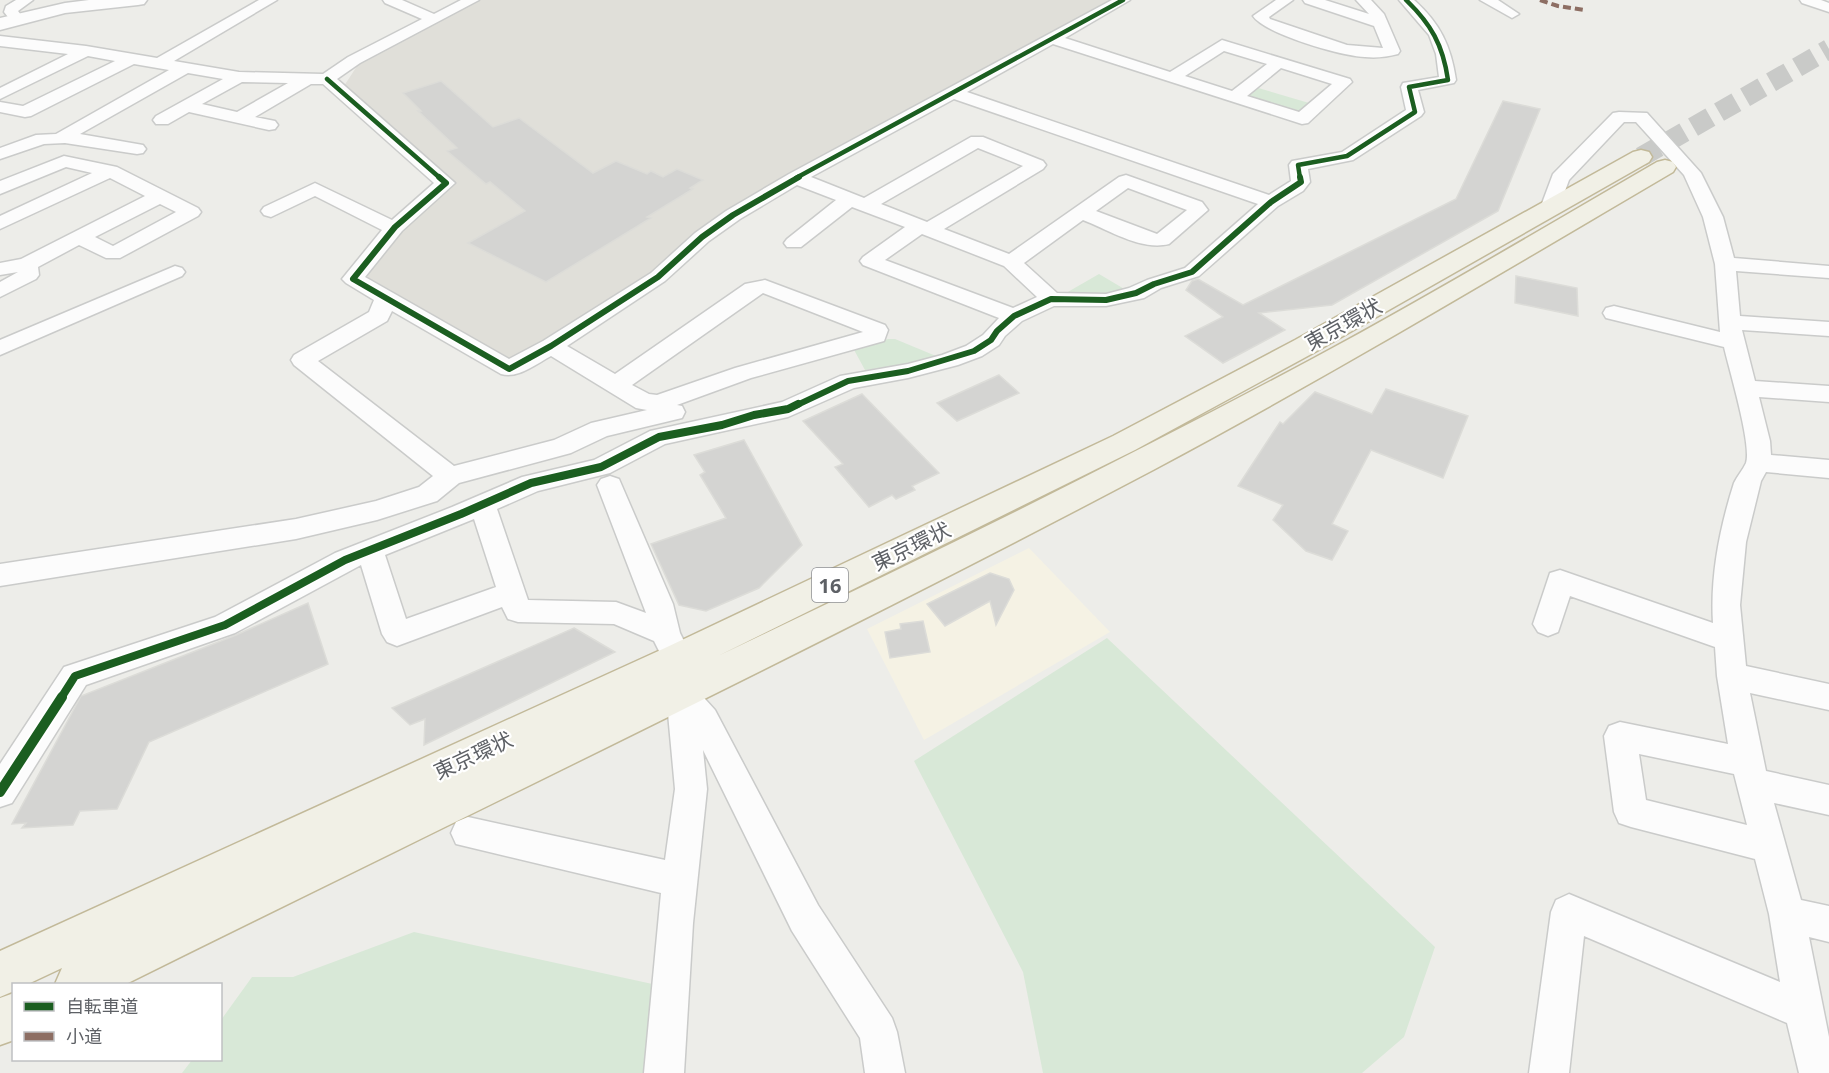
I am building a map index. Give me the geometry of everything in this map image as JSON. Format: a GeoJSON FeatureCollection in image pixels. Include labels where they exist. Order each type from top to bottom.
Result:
{"type":"FeatureCollection","features":[{"type":"Feature","properties":{"kind":"highway","name":"東京環状"},"geometry":{"type":"LineString","coordinates":[[0,974],[674,661],[1124,443],[1305,346],[1551,206],[1653,162],[1327,363],[1146,460],[935,568],[674,661],[80,983]]}},
{"type":"Feature","properties":{"kind":"street"},"geometry":{"type":"LineString","coordinates":[[8,21],[11,9],[26,0]]}},
{"type":"Feature","properties":{"kind":"street"},"geometry":{"type":"LineString","coordinates":[[8,21],[88,4],[138,0]]}},
{"type":"Feature","properties":{"kind":"street"},"geometry":{"type":"LineString","coordinates":[[158,64],[270,0]]}},
{"type":"Feature","properties":{"kind":"street"},"geometry":{"type":"LineString","coordinates":[[390,0],[434,19]]}},
{"type":"Feature","properties":{"kind":"street"},"geometry":{"type":"LineString","coordinates":[[240,118],[472,0]]}},
{"type":"Feature","properties":{"kind":"street"},"geometry":{"type":"LineString","coordinates":[[0,41],[86,51],[240,77],[318,79],[446,183],[414,207],[393,228],[369,255],[353,279],[510,369],[551,346],[658,277],[702,237],[733,215],[795,178],[1123,0]]}},
{"type":"Feature","properties":{"kind":"street"},"geometry":{"type":"LineString","coordinates":[[1286,0],[1260,16],[1266,22],[1351,51],[1385,54],[1392,51],[1377,14],[1363,0]]}},
{"type":"Feature","properties":{"kind":"street"},"geometry":{"type":"LineString","coordinates":[[1310,0],[1381,23]]}},
{"type":"Feature","properties":{"kind":"street"},"geometry":{"type":"LineString","coordinates":[[1487,0],[1512,14]]}},
{"type":"Feature","properties":{"kind":"street"},"geometry":{"type":"LineString","coordinates":[[1808,0],[1829,8]]}},
{"type":"Feature","properties":{"kind":"street"},"geometry":{"type":"LineString","coordinates":[[0,792],[75,676],[225,624],[370,550],[531,483],[601,467],[658,437],[788,409],[848,381],[908,371],[950,360],[974,351],[991,340],[997,331],[1014,316],[1051,299],[1106,300],[1136,293],[1191,272],[1271,202],[1301,182],[1298,165],[1347,156],[1415,112],[1409,87],[1448,81],[1444,52],[1432,25],[1412,1]]}},
{"type":"Feature","properties":{"kind":"street"},"geometry":{"type":"LineString","coordinates":[[1052,39],[1302,119],[1344,82],[1222,45],[1173,77]]}},
{"type":"Feature","properties":{"kind":"street"},"geometry":{"type":"LineString","coordinates":[[0,94],[86,51]]}},
{"type":"Feature","properties":{"kind":"street"},"geometry":{"type":"LineString","coordinates":[[0,107],[25,112],[131,59]]}},
{"type":"Feature","properties":{"kind":"street"},"geometry":{"type":"LineString","coordinates":[[1235,97],[1279,62]]}},
{"type":"Feature","properties":{"kind":"street"},"geometry":{"type":"LineString","coordinates":[[0,154],[42,139],[58,139],[183,69]]}},
{"type":"Feature","properties":{"kind":"street"},"geometry":{"type":"LineString","coordinates":[[162,120],[240,77]]}},
{"type":"Feature","properties":{"kind":"street"},"geometry":{"type":"LineString","coordinates":[[954,93],[1271,202]]}},
{"type":"Feature","properties":{"kind":"street"},"geometry":{"type":"LineString","coordinates":[[188,106],[269,125]]}},
{"type":"Feature","properties":{"kind":"street"},"geometry":{"type":"LineString","coordinates":[[1551,206],[1560,178],[1619,117],[1641,117],[1692,173],[1713,217],[1725,264],[1731,332],[1747,388],[1758,441],[1759,463],[1748,480],[1732,542],[1726,605],[1732,676],[1750,773],[1787,914],[1803,1011],[1819,1073]]}},
{"type":"Feature","properties":{"kind":"street"},"geometry":{"type":"LineString","coordinates":[[63,136],[137,149]]}},
{"type":"Feature","properties":{"kind":"street"},"geometry":{"type":"LineString","coordinates":[[794,243],[856,203],[977,141],[1037,165],[925,227],[870,261],[1014,316]]}},
{"type":"Feature","properties":{"kind":"street"},"geometry":{"type":"LineString","coordinates":[[0,189],[64,161],[110,171],[191,212],[113,254],[79,237]]}},
{"type":"Feature","properties":{"kind":"street"},"geometry":{"type":"LineString","coordinates":[[0,223],[110,171]]}},
{"type":"Feature","properties":{"kind":"street"},"geometry":{"type":"LineString","coordinates":[[795,178],[1011,262],[1051,299]]}},
{"type":"Feature","properties":{"kind":"street"},"geometry":{"type":"LineString","coordinates":[[1011,262],[1081,212],[1126,181],[1195,206],[1198,210],[1161,240],[1150,240],[1081,212]]}},
{"type":"Feature","properties":{"kind":"street"},"geometry":{"type":"LineString","coordinates":[[271,211],[315,189],[393,228]]}},
{"type":"Feature","properties":{"kind":"street"},"geometry":{"type":"LineString","coordinates":[[0,268],[27,264],[160,196]]}},
{"type":"Feature","properties":{"kind":"street"},"geometry":{"type":"LineString","coordinates":[[0,291],[29,275],[27,264]]}},
{"type":"Feature","properties":{"kind":"street"},"geometry":{"type":"LineString","coordinates":[[1725,264],[1829,272]]}},
{"type":"Feature","properties":{"kind":"street"},"geometry":{"type":"LineString","coordinates":[[0,348],[175,272]]}},
{"type":"Feature","properties":{"kind":"street"},"geometry":{"type":"LineString","coordinates":[[551,346],[644,402],[659,403],[742,373],[876,336],[877,330],[765,286],[753,289],[616,385]]}},
{"type":"Feature","properties":{"kind":"street"},"geometry":{"type":"LineString","coordinates":[[386,297],[379,316],[302,360],[450,476]]}},
{"type":"Feature","properties":{"kind":"street"},"geometry":{"type":"LineString","coordinates":[[1614,313],[1731,332],[1829,329]]}},
{"type":"Feature","properties":{"kind":"street"},"geometry":{"type":"LineString","coordinates":[[1747,388],[1829,394]]}},
{"type":"Feature","properties":{"kind":"street"},"geometry":{"type":"LineString","coordinates":[[0,576],[308,526],[377,510],[428,494],[450,476],[562,447],[600,429],[662,413],[688,412],[722,425]]}},
{"type":"Feature","properties":{"kind":"street"},"geometry":{"type":"LineString","coordinates":[[1759,463],[1829,469]]}},
{"type":"Feature","properties":{"kind":"street"},"geometry":{"type":"LineString","coordinates":[[610,485],[659,604],[674,661],[691,789],[680,880],[664,1073]]}},
{"type":"Feature","properties":{"kind":"street"},"geometry":{"type":"LineString","coordinates":[[482,505],[518,611],[616,613],[674,661],[805,918],[878,1032],[885,1073]]}},
{"type":"Feature","properties":{"kind":"street"},"geometry":{"type":"LineString","coordinates":[[370,550],[397,634],[512,592]]}},
{"type":"Feature","properties":{"kind":"street"},"geometry":{"type":"LineString","coordinates":[[1548,624],[1560,581],[1729,640]]}},
{"type":"Feature","properties":{"kind":"street"},"geometry":{"type":"LineString","coordinates":[[1732,676],[1829,697]]}},
{"type":"Feature","properties":{"kind":"street"},"geometry":{"type":"LineString","coordinates":[[1769,846],[1631,812],[1620,736],[1750,773],[1829,800]]}},
{"type":"Feature","properties":{"kind":"street"},"geometry":{"type":"LineString","coordinates":[[468,833],[680,880]]}},
{"type":"Feature","properties":{"kind":"street"},"geometry":{"type":"LineString","coordinates":[[1548,1073],[1569,912],[1803,1011]]}},
{"type":"Feature","properties":{"kind":"street"},"geometry":{"type":"LineString","coordinates":[[1787,914],[1829,924]]}},
{"type":"Feature","properties":{"kind":"shaded area"},"geometry":{"type":"Polygon","coordinates":[[[479,0],[1113,0],[790,176],[647,278],[518,359],[504,361],[363,277],[377,253],[451,183],[344,86],[361,60],[479,0]]]}},
{"type":"Feature","properties":{"kind":"shaded area"},"geometry":{"type":"Polygon","coordinates":[[[1029,548],[1110,632],[924,740],[867,629],[1029,548]]]}},
{"type":"Feature","properties":{"kind":"green space"},"geometry":{"type":"Polygon","coordinates":[[[1255,87],[1309,103],[1300,112],[1292,112],[1248,98],[1246,94],[1255,87]]]}},
{"type":"Feature","properties":{"kind":"green space"},"geometry":{"type":"Polygon","coordinates":[[[1099,274],[1126,290],[1105,295],[1066,293],[1099,274]]]}},
{"type":"Feature","properties":{"kind":"green space"},"geometry":{"type":"Polygon","coordinates":[[[895,339],[936,356],[907,364],[865,370],[853,348],[895,339]]]}},
{"type":"Feature","properties":{"kind":"green space"},"geometry":{"type":"Polygon","coordinates":[[[1107,638],[1435,947],[1404,1037],[1362,1073],[1043,1073],[1023,972],[914,761],[1107,638]]]}},
{"type":"Feature","properties":{"kind":"green space"},"geometry":{"type":"Polygon","coordinates":[[[414,932],[657,985],[649,1073],[182,1073],[191,1061],[222,1061],[222,1019],[252,977],[293,977],[414,932]]]}},
{"type":"Feature","properties":{"kind":"building"},"geometry":{"type":"Polygon","coordinates":[[[441,81],[493,127],[519,118],[593,173],[616,161],[647,174],[651,171],[663,177],[677,169],[703,180],[690,188],[693,189],[647,217],[651,218],[546,282],[468,243],[525,211],[490,182],[486,184],[447,151],[457,148],[418,111],[421,111],[403,93],[441,81]]]}},
{"type":"Feature","properties":{"kind":"building"},"geometry":{"type":"Polygon","coordinates":[[[1503,101],[1540,109],[1498,211],[1332,305],[1259,313],[1285,330],[1223,363],[1185,336],[1223,317],[1186,290],[1192,281],[1198,279],[1243,305],[1456,199],[1503,101]]]}},
{"type":"Feature","properties":{"kind":"building"},"geometry":{"type":"Polygon","coordinates":[[[1516,276],[1577,288],[1578,316],[1515,303],[1516,276]]]}},
{"type":"Feature","properties":{"kind":"building"},"geometry":{"type":"Polygon","coordinates":[[[999,375],[1019,393],[957,421],[937,403],[999,375]]]}},
{"type":"Feature","properties":{"kind":"building"},"geometry":{"type":"Polygon","coordinates":[[[1386,389],[1468,416],[1443,478],[1371,450],[1332,524],[1348,531],[1332,560],[1306,551],[1273,520],[1283,505],[1238,486],[1280,422],[1283,424],[1315,392],[1372,414],[1386,389]]]}},
{"type":"Feature","properties":{"kind":"building"},"geometry":{"type":"Polygon","coordinates":[[[862,394],[939,473],[912,486],[915,490],[896,499],[892,495],[869,507],[835,467],[843,464],[803,421],[862,394]]]}},
{"type":"Feature","properties":{"kind":"building"},"geometry":{"type":"Polygon","coordinates":[[[744,440],[802,545],[759,588],[706,611],[679,605],[651,544],[726,518],[700,475],[705,472],[694,455],[744,440]]]}},
{"type":"Feature","properties":{"kind":"building"},"geometry":{"type":"Polygon","coordinates":[[[990,573],[1009,579],[1014,590],[996,625],[990,601],[945,626],[927,604],[990,573]]]}},
{"type":"Feature","properties":{"kind":"building"},"geometry":{"type":"Polygon","coordinates":[[[308,603],[328,664],[149,742],[117,809],[80,811],[73,825],[22,828],[26,823],[12,824],[81,696],[236,635],[308,603]]]}},
{"type":"Feature","properties":{"kind":"building"},"geometry":{"type":"Polygon","coordinates":[[[923,621],[930,652],[890,658],[885,632],[901,629],[900,624],[923,621]]]}},
{"type":"Feature","properties":{"kind":"building"},"geometry":{"type":"Polygon","coordinates":[[[574,628],[615,652],[424,745],[425,719],[410,725],[392,708],[574,628]]]}},
{"type":"Feature","properties":{"kind":"tunnel"},"geometry":{"type":"LineString","coordinates":[[1641,157],[1829,49]]}},
{"type":"Feature","properties":{"kind":"marked path"},"geometry":{"type":"LineString","coordinates":[[1540,0],[1558,6],[1584,10]]}},
{"type":"Feature","properties":{"kind":"cycle path"},"geometry":{"type":"LineString","coordinates":[[327,79],[446,183],[395,227],[353,279],[509,369],[551,346],[658,277],[702,237],[733,215],[796,178],[1123,0]]}},
{"type":"Feature","properties":{"kind":"cycle path"},"geometry":{"type":"LineString","coordinates":[[0,792],[75,676],[225,625],[345,560],[461,514],[531,483],[601,467],[659,437],[788,409],[848,381],[908,371],[950,360],[974,351],[991,340],[997,331],[1014,316],[1051,299],[1106,300],[1136,293],[1154,284],[1192,272],[1271,202],[1301,182],[1298,165],[1347,156],[1415,112],[1409,87],[1448,80],[1444,54],[1436,35],[1425,18],[1406,0]]}}]}
